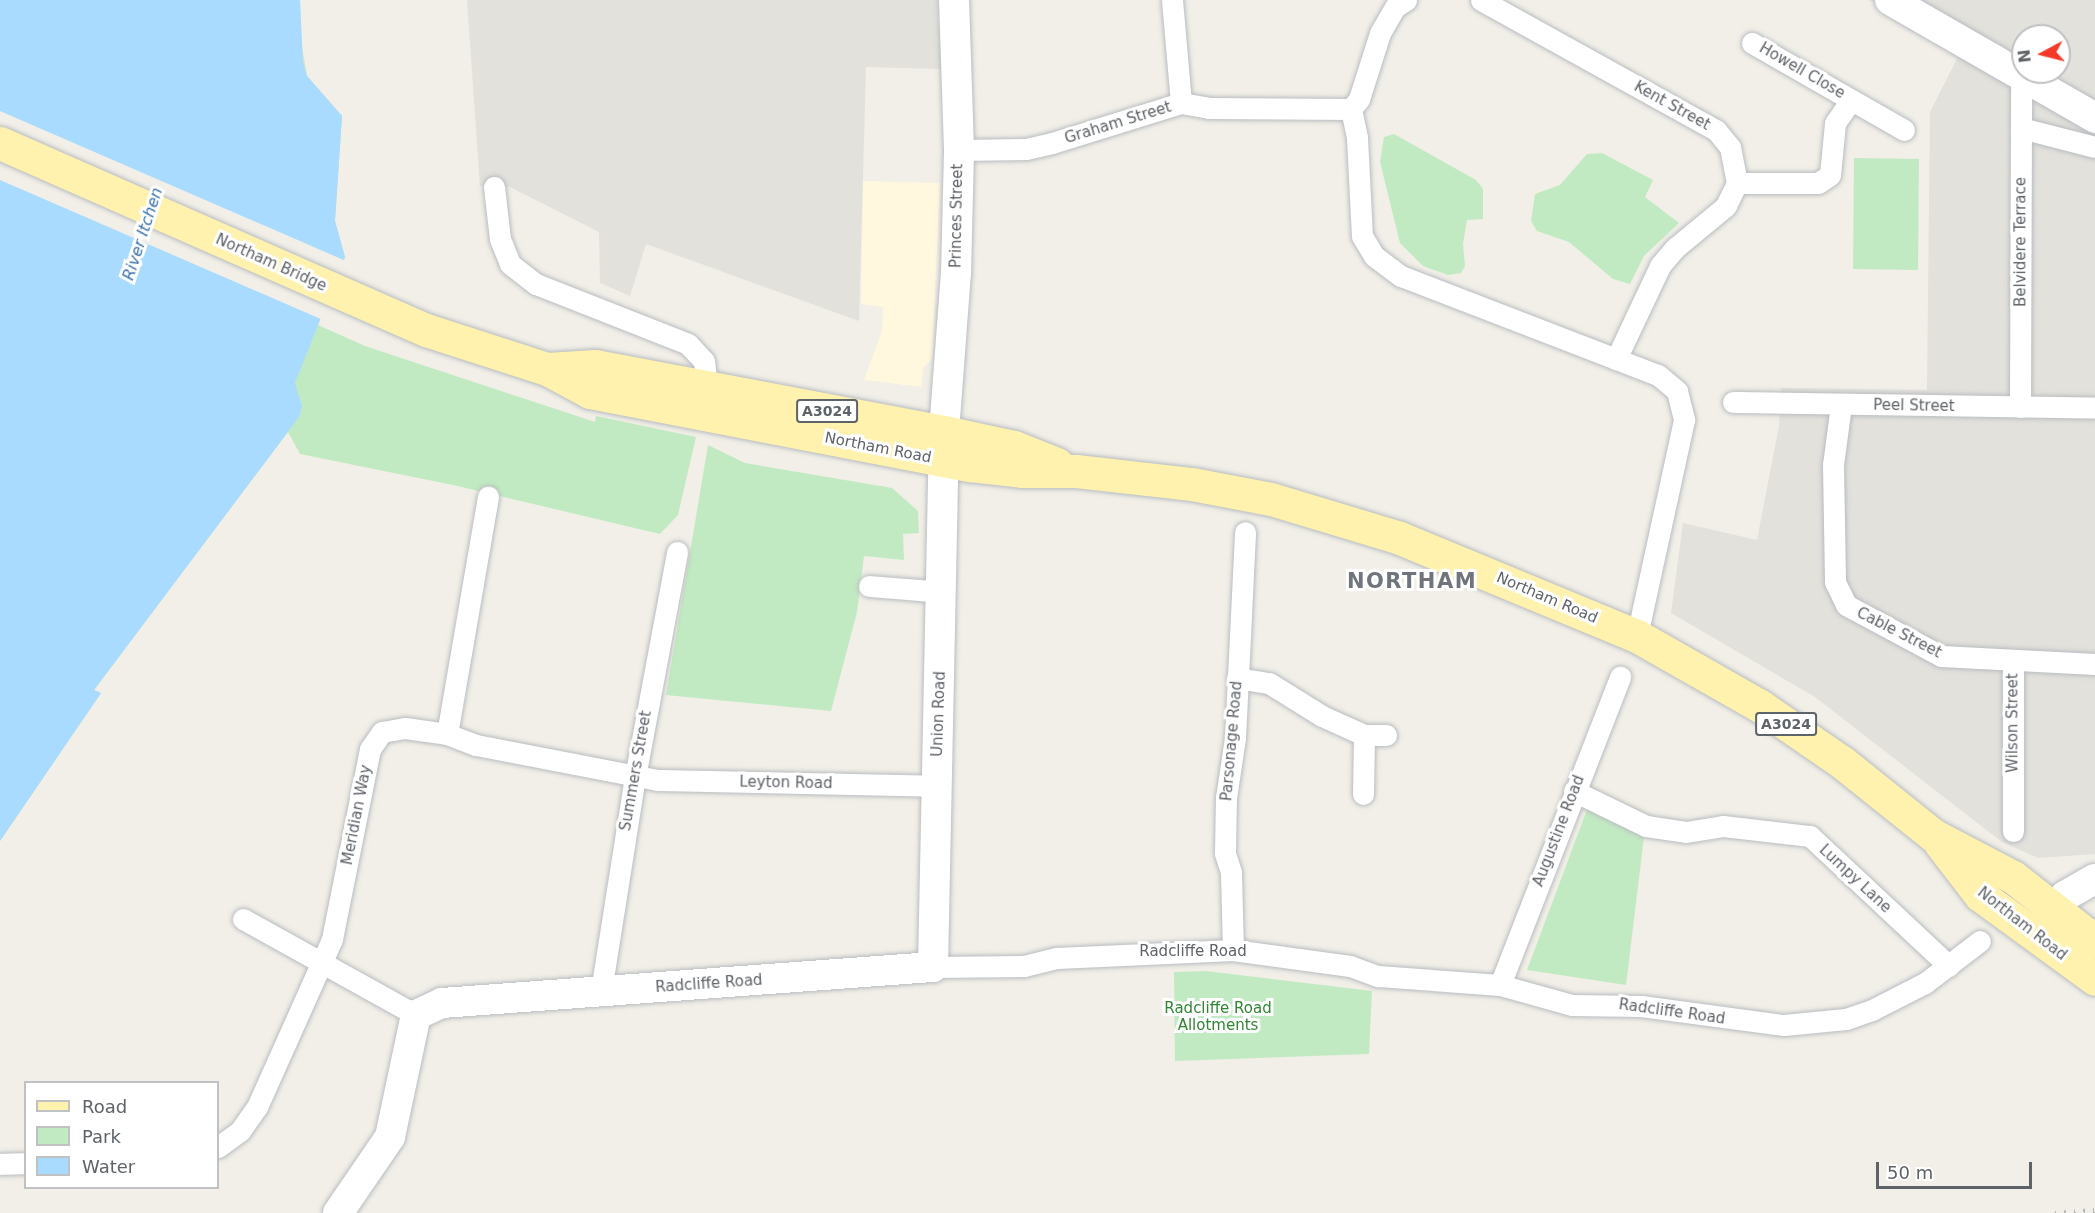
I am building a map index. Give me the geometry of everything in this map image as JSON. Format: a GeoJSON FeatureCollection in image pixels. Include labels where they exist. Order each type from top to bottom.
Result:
{"type":"FeatureCollection","features":[{"type":"Feature","properties":{"kind":"main road","name":"Northam Bridge"},"geometry":{"type":"LineString","coordinates":[[0,143],[426,330],[547,369],[595,366],[710,403]]}},
{"type":"Feature","properties":{"kind":"main road","name":"Northam Road"},"geometry":{"type":"LineString","coordinates":[[710,403],[944,446],[1008,470],[1076,471],[1192,484],[1329,515],[1447,556],[1637,636],[1760,706],[1860,776],[1933,835],[2000,869],[2080,922]]}},
{"type":"Feature","properties":{"kind":"main road","name":"Northam Road"},"geometry":{"type":"LineString","coordinates":[[1933,835],[1980,895],[2095,979]]}},
{"type":"Feature","properties":{"kind":"street","name":"Princes Street"},"geometry":{"type":"LineString","coordinates":[[944,446],[956,274],[959,150],[954,0]]}},
{"type":"Feature","properties":{"kind":"street"},"geometry":{"type":"LineString","coordinates":[[1172,0],[1181,103]]}},
{"type":"Feature","properties":{"kind":"street"},"geometry":{"type":"LineString","coordinates":[[1406,0],[1395,7],[1380,33],[1359,99],[1351,109],[1357,138],[1359,217],[1362,236],[1374,256],[1401,276],[1616,359],[1670,382],[1677,391],[1683,420],[1637,636]]}},
{"type":"Feature","properties":{"kind":"street","name":"Kent Street"},"geometry":{"type":"LineString","coordinates":[[1481,0],[1716,130],[1730,147],[1737,183]]}},
{"type":"Feature","properties":{"kind":"street"},"geometry":{"type":"LineString","coordinates":[[1890,0],[2011,71]]}},
{"type":"Feature","properties":{"kind":"street","name":"Howell Close"},"geometry":{"type":"LineString","coordinates":[[1752,43],[1904,130]]}},
{"type":"Feature","properties":{"kind":"street","name":"Belvidere Terrace"},"geometry":{"type":"LineString","coordinates":[[2020,407],[2021,84]]}},
{"type":"Feature","properties":{"kind":"street"},"geometry":{"type":"LineString","coordinates":[[2034,84],[2095,118]]}},
{"type":"Feature","properties":{"kind":"street","name":"Howell Close"},"geometry":{"type":"LineString","coordinates":[[1737,183],[1818,183],[1830,175],[1835,123],[1851,100]]}},
{"type":"Feature","properties":{"kind":"street","name":"Graham Street"},"geometry":{"type":"LineString","coordinates":[[959,150],[1043,145],[1181,103],[1208,108],[1351,109]]}},
{"type":"Feature","properties":{"kind":"street"},"geometry":{"type":"LineString","coordinates":[[2021,128],[2095,147]]}},
{"type":"Feature","properties":{"kind":"street"},"geometry":{"type":"LineString","coordinates":[[1616,359],[1660,266],[1675,248],[1717,216],[1737,183]]}},
{"type":"Feature","properties":{"kind":"street"},"geometry":{"type":"LineString","coordinates":[[494,187],[500,239],[510,264],[519,273],[536,284],[688,344],[704,361],[710,403]]}},
{"type":"Feature","properties":{"kind":"street","name":"Peel Street"},"geometry":{"type":"LineString","coordinates":[[1733,402],[2095,408]]}},
{"type":"Feature","properties":{"kind":"street","name":"Cable Street"},"geometry":{"type":"LineString","coordinates":[[1840,405],[1833,465],[1838,594],[1855,612],[1941,656],[2013,662]]}},
{"type":"Feature","properties":{"kind":"street","name":"Union Road"},"geometry":{"type":"LineString","coordinates":[[933,968],[943,592],[944,446]]}},
{"type":"Feature","properties":{"kind":"street"},"geometry":{"type":"LineString","coordinates":[[447,734],[488,497]]}},
{"type":"Feature","properties":{"kind":"street","name":"Parsonage Road"},"geometry":{"type":"LineString","coordinates":[[1233,950],[1226,820],[1245,532]]}},
{"type":"Feature","properties":{"kind":"street","name":"Summers Street"},"geometry":{"type":"LineString","coordinates":[[601,991],[635,777],[677,552]]}},
{"type":"Feature","properties":{"kind":"street"},"geometry":{"type":"LineString","coordinates":[[869,586],[943,592]]}},
{"type":"Feature","properties":{"kind":"street","name":"Wilson Street"},"geometry":{"type":"LineString","coordinates":[[2013,831],[2013,662],[2095,664]]}},
{"type":"Feature","properties":{"kind":"street","name":"Augustine Road"},"geometry":{"type":"LineString","coordinates":[[1500,985],[1620,677]]}},
{"type":"Feature","properties":{"kind":"street"},"geometry":{"type":"LineString","coordinates":[[1237,678],[1269,683],[1322,717],[1364,735],[1386,735]]}},
{"type":"Feature","properties":{"kind":"street","name":"Meridian Way"},"geometry":{"type":"LineString","coordinates":[[219,1146],[240,1131],[257,1107],[332,939],[375,738],[393,728],[447,734],[476,745],[635,777]]}},
{"type":"Feature","properties":{"kind":"street"},"geometry":{"type":"LineString","coordinates":[[1363,794],[1364,735]]}},
{"type":"Feature","properties":{"kind":"street","name":"Leyton Road"},"geometry":{"type":"LineString","coordinates":[[635,777],[937,786]]}},
{"type":"Feature","properties":{"kind":"street","name":"Lumpy Lane"},"geometry":{"type":"LineString","coordinates":[[1574,791],[1646,826],[1686,832],[1723,826],[1810,836],[1949,966]]}},
{"type":"Feature","properties":{"kind":"street"},"geometry":{"type":"LineString","coordinates":[[2042,940],[2080,922],[2079,886],[2095,879]]}},
{"type":"Feature","properties":{"kind":"street"},"geometry":{"type":"LineString","coordinates":[[243,919],[320,965],[416,1015],[390,1137],[338,1213]]}},
{"type":"Feature","properties":{"kind":"street","name":"Radcliffe Road"},"geometry":{"type":"LineString","coordinates":[[416,1015],[441,1003],[459,1000],[933,968],[1024,966],[1057,958],[1233,950],[1350,966],[1378,976],[1500,985],[1572,1005],[1641,1006],[1784,1025],[1846,1019],[1872,1010],[1900,998],[1949,966],[1980,941]]}},
{"type":"Feature","properties":{"kind":"street"},"geometry":{"type":"LineString","coordinates":[[0,1164],[24,1164]]}},
{"type":"Feature","properties":{"kind":"shaded area"},"geometry":{"type":"Polygon","coordinates":[[[467,0],[937,0],[941,69],[866,67],[859,321],[646,244],[630,296],[600,283],[599,232],[510,187],[480,186],[467,0]]]}},
{"type":"Feature","properties":{"kind":"shaded area"},"geometry":{"type":"Polygon","coordinates":[[[1869,0],[2095,0],[2095,854],[2038,858],[2002,842],[1815,697],[1671,613],[1683,523],[1757,540],[1779,426],[1781,388],[1927,390],[1930,112],[1961,51],[1869,0]]]}},
{"type":"Feature","properties":{"kind":"shaded area"},"geometry":{"type":"Polygon","coordinates":[[[863,181],[940,183],[932,359],[923,368],[921,387],[864,380],[882,331],[883,307],[861,304],[863,181]]]}},
{"type":"Feature","properties":{"kind":"green space"},"geometry":{"type":"Polygon","coordinates":[[[301,42],[307,76],[342,116],[335,221],[345,257],[318,325],[365,346],[595,422],[596,416],[696,437],[678,515],[660,534],[453,485],[300,454],[288,432],[94,690],[101,693],[0,841],[301,42]]]}},
{"type":"Feature","properties":{"kind":"green space"},"geometry":{"type":"Polygon","coordinates":[[[1394,134],[1476,180],[1483,189],[1483,219],[1467,220],[1463,244],[1465,266],[1461,273],[1448,275],[1423,266],[1400,243],[1380,162],[1384,137],[1394,134]]]}},
{"type":"Feature","properties":{"kind":"green space"},"geometry":{"type":"Polygon","coordinates":[[[1602,153],[1653,180],[1645,197],[1679,223],[1644,256],[1630,284],[1613,279],[1569,242],[1537,231],[1531,221],[1535,194],[1560,185],[1587,154],[1602,153]]]}},
{"type":"Feature","properties":{"kind":"green space"},"geometry":{"type":"Polygon","coordinates":[[[1854,158],[1919,159],[1918,270],[1853,269],[1854,158]]]}},
{"type":"Feature","properties":{"kind":"green space"},"geometry":{"type":"Polygon","coordinates":[[[708,445],[745,463],[892,488],[918,511],[919,533],[903,534],[904,560],[864,556],[857,612],[831,711],[666,695],[708,445]]]}},
{"type":"Feature","properties":{"kind":"green space"},"geometry":{"type":"Polygon","coordinates":[[[1588,807],[1644,837],[1626,985],[1527,970],[1588,807]]]}},
{"type":"Feature","properties":{"kind":"green space","name":"Radcliffe Road Allotments"},"geometry":{"type":"Polygon","coordinates":[[[1206,971],[1372,991],[1369,1054],[1175,1061],[1174,972],[1206,971]]]}},
{"type":"Feature","properties":{"kind":"water","name":"River Itchen"},"geometry":{"type":"Polygon","coordinates":[[[0,0],[300,0],[303,63],[307,76],[342,116],[335,221],[345,257],[295,383],[302,406],[299,417],[94,690],[101,693],[0,841],[0,0]]]}},
{"type":"Feature","properties":{"kind":"pier"},"geometry":{"type":"Polygon","coordinates":[[[0,111],[346,261],[323,320],[0,180],[0,111]]]}},
{"type":"Feature","properties":{"kind":"railway"},"geometry":{"type":"LineString","coordinates":[[2055,1213],[2095,1210]]}},
{"type":"Feature","properties":{"kind":"district","name":"NORTHAM"},"geometry":{"type":"Point","coordinates":[1412,581]}}]}
